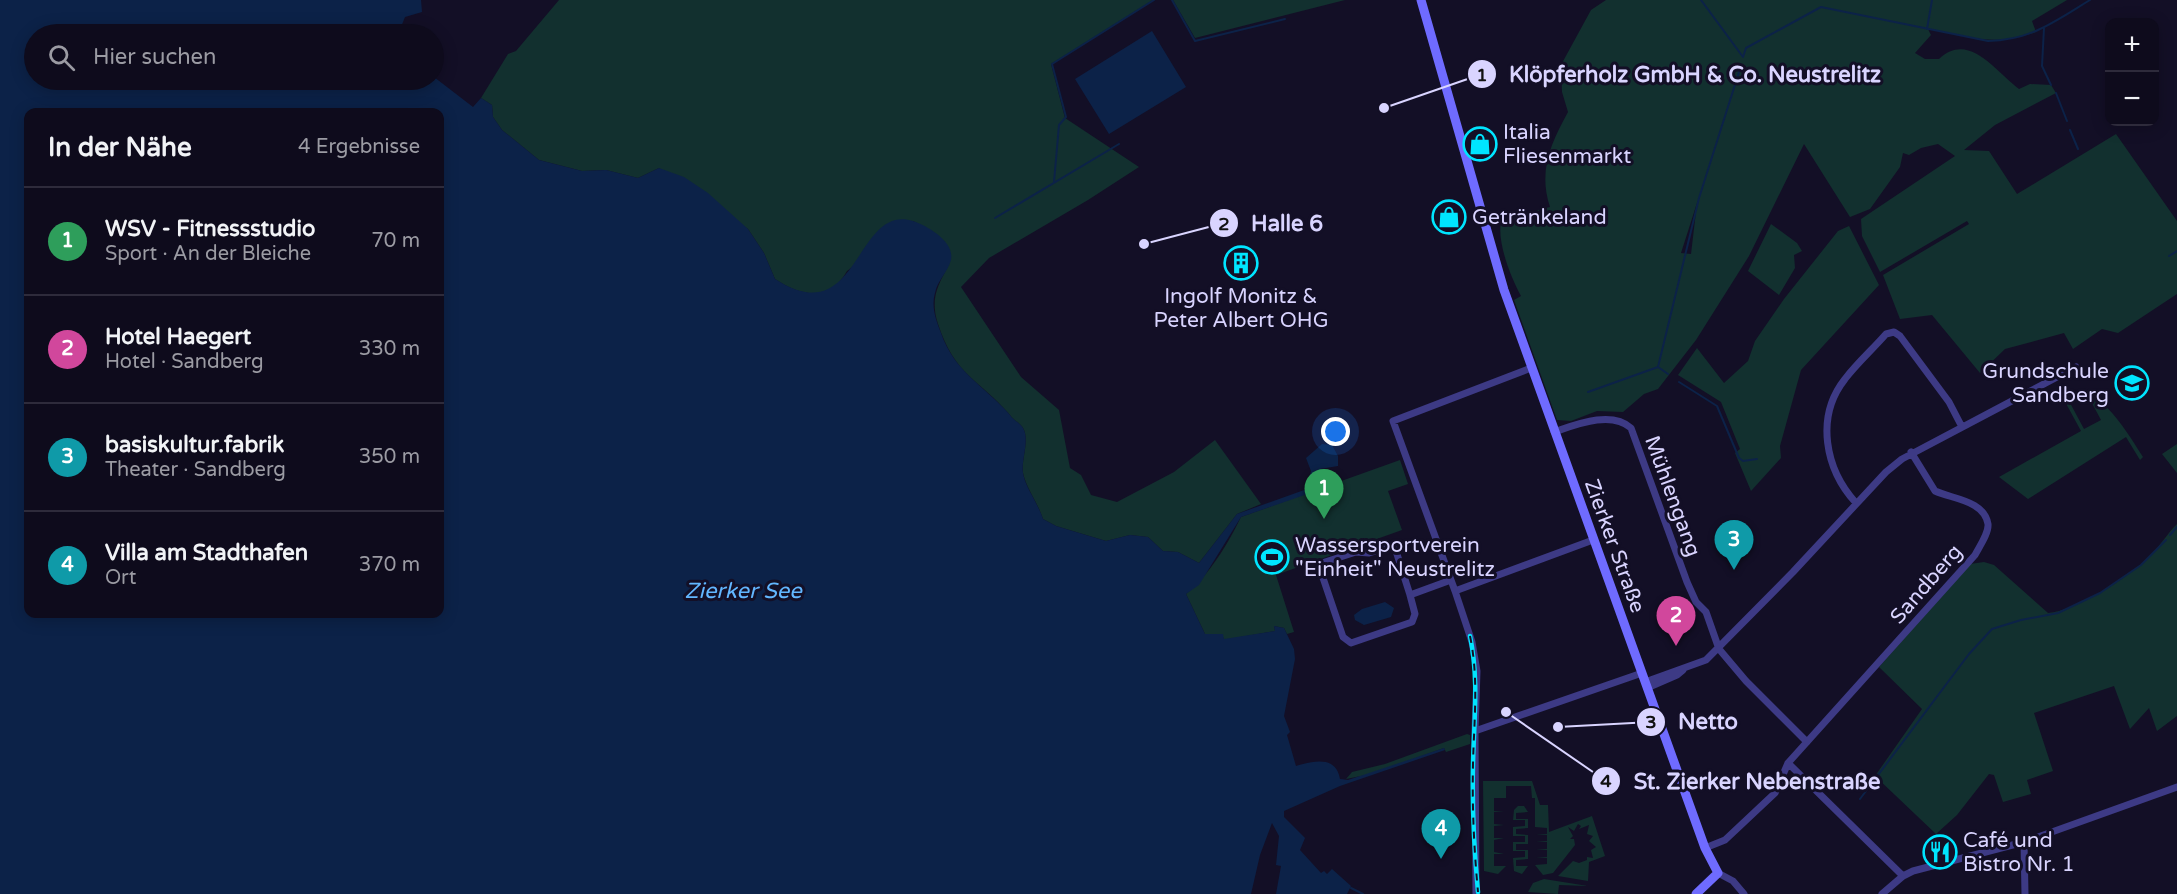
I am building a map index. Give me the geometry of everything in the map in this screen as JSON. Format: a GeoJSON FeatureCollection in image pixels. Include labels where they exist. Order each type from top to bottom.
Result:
{"type":"FeatureCollection","features":[{"type":"Feature","properties":{"kind":"main road","name":"Zierker Straße"},"geometry":{"type":"LineString","coordinates":[[1421,0],[1494,255],[1531,368],[1705,848],[1718,873]]}},
{"type":"Feature","properties":{"kind":"main road"},"geometry":{"type":"LineString","coordinates":[[1696,894],[1718,873]]}},
{"type":"Feature","properties":{"kind":"street"},"geometry":{"type":"LineString","coordinates":[[1856,503],[1831,465],[1827,450],[1827,424],[1837,392],[1845,379],[1886,334],[1894,332],[1900,336],[1949,402],[1962,428]]}},
{"type":"Feature","properties":{"kind":"street"},"geometry":{"type":"LineString","coordinates":[[1476,894],[1477,671],[1472,642],[1392,421],[1531,368]]}},
{"type":"Feature","properties":{"kind":"street"},"geometry":{"type":"LineString","coordinates":[[1475,730],[1683,670],[1706,660],[1886,472],[1911,452],[2076,368]]}},
{"type":"Feature","properties":{"kind":"street","name":"Mühlengang"},"geometry":{"type":"LineString","coordinates":[[1554,432],[1593,420],[1622,423],[1631,428],[1695,602],[1706,612],[1719,649]]}},
{"type":"Feature","properties":{"kind":"street","name":"Sandberg"},"geometry":{"type":"LineString","coordinates":[[1705,848],[1725,840],[1775,793],[1788,763],[1975,555],[1988,524],[1982,513],[1973,505],[1935,491],[1911,452]]}},
{"type":"Feature","properties":{"kind":"street"},"geometry":{"type":"LineString","coordinates":[[1455,591],[1593,540]]}},
{"type":"Feature","properties":{"kind":"street"},"geometry":{"type":"LineString","coordinates":[[1391,546],[1395,549],[1410,595],[1415,614],[1412,622],[1348,643],[1343,637],[1320,569],[1325,562],[1356,552],[1369,553],[1391,546]]}},
{"type":"Feature","properties":{"kind":"street"},"geometry":{"type":"LineString","coordinates":[[1410,595],[1451,580]]}},
{"type":"Feature","properties":{"kind":"street"},"geometry":{"type":"LineString","coordinates":[[1719,649],[1746,681],[1807,742]]}},
{"type":"Feature","properties":{"kind":"street"},"geometry":{"type":"LineString","coordinates":[[1788,763],[1903,876]]}},
{"type":"Feature","properties":{"kind":"street"},"geometry":{"type":"LineString","coordinates":[[1882,894],[1903,876],[2024,842],[2177,787]]}},
{"type":"Feature","properties":{"kind":"street"},"geometry":{"type":"LineString","coordinates":[[2024,842],[2025,894]]}},
{"type":"Feature","properties":{"kind":"street","name":"Zierker Straße"},"geometry":{"type":"LineString","coordinates":[[1718,873],[1733,881],[1744,894]]}},
{"type":"Feature","properties":{"kind":"green space"},"geometry":{"type":"Polygon","coordinates":[[[559,0],[1153,0],[1051,64],[1065,118],[1139,167],[989,258],[961,287],[1021,377],[1059,410],[1070,468],[1081,475],[1091,495],[1117,502],[1174,472],[1215,440],[1261,504],[1237,514],[1199,563],[1178,552],[1163,551],[1148,537],[1130,535],[1106,541],[1056,526],[1043,519],[1025,479],[1023,468],[1026,438],[1023,428],[968,375],[952,355],[945,341],[938,324],[935,305],[937,290],[950,256],[947,246],[936,235],[913,221],[847,271],[832,288],[823,292],[804,292],[775,279],[764,253],[748,229],[659,168],[638,178],[606,170],[582,171],[539,160],[502,130],[493,117],[492,105],[481,98],[508,54],[516,51],[559,0]]]}},
{"type":"Feature","properties":{"kind":"green space"},"geometry":{"type":"Polygon","coordinates":[[[1173,0],[1345,0],[1195,38],[1173,0]]]}},
{"type":"Feature","properties":{"kind":"green space"},"geometry":{"type":"Polygon","coordinates":[[[1606,0],[2067,0],[2032,21],[2036,32],[2021,37],[1994,40],[1928,29],[1931,35],[1915,53],[1925,59],[1939,59],[1950,52],[1961,49],[1971,51],[1991,64],[2019,89],[2030,84],[2051,85],[2056,93],[1995,125],[1964,150],[1989,151],[2017,194],[2116,134],[2177,221],[2177,294],[2118,333],[2102,329],[2073,349],[2064,333],[2005,349],[1980,373],[1932,315],[1900,319],[1883,275],[1969,224],[1967,221],[1880,272],[1862,236],[1861,219],[1955,156],[1938,144],[1921,148],[1909,155],[1903,153],[1900,167],[1870,209],[1850,217],[1804,144],[1749,256],[1696,340],[1658,389],[1644,394],[1623,412],[1597,411],[1571,421],[1557,420],[1514,300],[1521,296],[1505,258],[1500,227],[1502,219],[1550,207],[1545,181],[1548,158],[1556,135],[1568,112],[1562,92],[1561,65],[1591,10],[1606,0]],[[1697,203],[1681,253],[1691,254],[1697,203]]]}},
{"type":"Feature","properties":{"kind":"green space"},"geometry":{"type":"Polygon","coordinates":[[[1771,224],[1797,243],[1802,251],[1794,255],[1795,268],[1779,295],[1748,271],[1771,224]]]}},
{"type":"Feature","properties":{"kind":"green space"},"geometry":{"type":"Polygon","coordinates":[[[1849,226],[1879,285],[1801,370],[1780,446],[1781,458],[1751,491],[1735,453],[1740,449],[1721,402],[1678,375],[1697,348],[1724,383],[1748,361],[1755,341],[1784,299],[1838,231],[1849,226]]]}},
{"type":"Feature","properties":{"kind":"green space"},"geometry":{"type":"Polygon","coordinates":[[[2057,387],[2069,401],[2084,429],[2101,420],[2086,392],[2088,390],[2119,421],[2143,457],[2140,460],[2126,437],[2028,499],[1999,477],[2081,431],[2057,387]]]}},
{"type":"Feature","properties":{"kind":"green space"},"geometry":{"type":"Polygon","coordinates":[[[2177,444],[2177,473],[2162,454],[2177,444]]]}},
{"type":"Feature","properties":{"kind":"green space","name":"Wassersportverein \"Einheit\" Neustrelitz"},"geometry":{"type":"Polygon","coordinates":[[[1400,460],[1408,484],[1388,491],[1402,530],[1276,575],[1294,632],[1287,634],[1284,628],[1274,626],[1275,631],[1224,640],[1222,634],[1205,634],[1186,594],[1217,558],[1241,517],[1400,460]]]}},
{"type":"Feature","properties":{"kind":"green space"},"geometry":{"type":"Polygon","coordinates":[[[2177,524],[2177,716],[2157,731],[2149,708],[2130,729],[2114,686],[2034,713],[2053,771],[2027,780],[2031,794],[2003,802],[1994,775],[1989,774],[1957,815],[1936,834],[1875,776],[1922,709],[1879,667],[1970,564],[1984,562],[1994,565],[2048,613],[2060,611],[2102,592],[2129,573],[2150,556],[2177,524]]]}},
{"type":"Feature","properties":{"kind":"green space"},"geometry":{"type":"Polygon","coordinates":[[[1467,734],[1470,735],[1470,744],[1446,752],[1444,748],[1371,774],[1346,779],[1352,772],[1385,764],[1467,734]]]}},
{"type":"Feature","properties":{"kind":"green space"},"geometry":{"type":"Polygon","coordinates":[[[1483,781],[1532,781],[1540,805],[1548,805],[1549,832],[1592,816],[1605,856],[1589,862],[1588,881],[1558,876],[1573,861],[1579,863],[1587,860],[1587,857],[1593,858],[1591,850],[1596,847],[1589,841],[1593,836],[1587,834],[1589,825],[1579,829],[1581,826],[1578,824],[1574,831],[1568,827],[1573,836],[1570,839],[1574,839],[1575,845],[1553,873],[1543,875],[1535,865],[1547,864],[1547,858],[1536,858],[1547,857],[1547,850],[1536,850],[1547,849],[1547,842],[1536,842],[1547,841],[1547,835],[1536,835],[1547,834],[1547,828],[1535,827],[1535,798],[1532,798],[1531,786],[1506,786],[1506,798],[1494,798],[1494,811],[1504,811],[1494,812],[1494,824],[1504,825],[1494,826],[1494,838],[1504,838],[1494,840],[1494,852],[1504,854],[1494,854],[1494,866],[1506,866],[1498,874],[1484,871],[1483,781]]]}},
{"type":"Feature","properties":{"kind":"green space"},"geometry":{"type":"Polygon","coordinates":[[[1518,806],[1524,806],[1528,812],[1516,813],[1516,819],[1528,819],[1528,828],[1516,829],[1516,834],[1528,835],[1528,844],[1516,844],[1516,850],[1528,850],[1528,859],[1516,860],[1516,866],[1528,866],[1522,874],[1514,871],[1513,858],[1525,857],[1525,851],[1513,851],[1513,842],[1525,842],[1525,836],[1513,836],[1513,827],[1525,826],[1525,820],[1513,820],[1514,810],[1518,806]]]}},
{"type":"Feature","properties":{"kind":"green space"},"geometry":{"type":"Polygon","coordinates":[[[1544,879],[1588,886],[1559,885],[1558,894],[1528,892],[1533,883],[1544,879]]]}},
{"type":"Feature","properties":{"kind":"water","name":"Zierker See"},"geometry":{"type":"Polygon","coordinates":[[[0,0],[421,0],[422,12],[405,17],[402,24],[24,24],[24,90],[444,90],[444,85],[473,107],[481,98],[492,105],[493,117],[502,130],[539,160],[582,171],[606,170],[638,178],[659,168],[684,177],[708,193],[748,229],[764,253],[775,279],[803,292],[824,291],[840,280],[879,230],[894,221],[913,221],[926,227],[945,241],[951,253],[950,264],[936,289],[934,298],[936,318],[947,347],[962,369],[1023,428],[1026,438],[1024,478],[1043,519],[1056,526],[1106,541],[1130,535],[1148,537],[1163,551],[1178,552],[1199,563],[1237,514],[1307,489],[1311,471],[1306,458],[1322,444],[1332,445],[1338,456],[1338,466],[1320,469],[1319,490],[1241,517],[1199,585],[1186,594],[1205,634],[1223,634],[1224,639],[1275,631],[1274,626],[1284,628],[1294,649],[1295,659],[1284,716],[1290,732],[1287,735],[1296,766],[1316,762],[1329,763],[1338,771],[1340,779],[1348,780],[1444,748],[1445,750],[1340,786],[1284,811],[1284,817],[1305,838],[1300,850],[1321,873],[1324,871],[1327,874],[1332,869],[1351,886],[1347,894],[1276,894],[1281,866],[1276,865],[1279,836],[1272,823],[1260,855],[1251,894],[0,894],[0,0]]]}},
{"type":"Feature","properties":{"kind":"water"},"geometry":{"type":"Polygon","coordinates":[[[1152,31],[1186,87],[1109,134],[1075,79],[1152,31]]]}},
{"type":"Feature","properties":{"kind":"water"},"geometry":{"type":"Polygon","coordinates":[[[1385,602],[1394,608],[1391,617],[1364,625],[1355,620],[1354,615],[1362,609],[1385,602]]]}},
{"type":"Feature","properties":{"kind":"waterway"},"geometry":{"type":"LineString","coordinates":[[1054,182],[1059,125],[1066,117],[1052,64],[1154,0]]}},
{"type":"Feature","properties":{"kind":"waterway"},"geometry":{"type":"LineString","coordinates":[[1172,0],[1195,41],[1285,19]]}},
{"type":"Feature","properties":{"kind":"waterway"},"geometry":{"type":"LineString","coordinates":[[1701,0],[1743,57]]}},
{"type":"Feature","properties":{"kind":"waterway"},"geometry":{"type":"LineString","coordinates":[[1927,29],[1932,0]]}},
{"type":"Feature","properties":{"kind":"waterway"},"geometry":{"type":"LineString","coordinates":[[1743,57],[1746,48],[1821,7],[1988,41],[2003,40],[2030,33],[2090,0]]}},
{"type":"Feature","properties":{"kind":"waterway"},"geometry":{"type":"LineString","coordinates":[[2044,28],[2042,66],[2051,85]]}},
{"type":"Feature","properties":{"kind":"waterway"},"geometry":{"type":"LineString","coordinates":[[1588,392],[1658,367],[1699,198],[1740,69]]}},
{"type":"Feature","properties":{"kind":"waterway"},"geometry":{"type":"LineString","coordinates":[[2056,93],[2067,121]]}},
{"type":"Feature","properties":{"kind":"waterway"},"geometry":{"type":"LineString","coordinates":[[2070,130],[2078,149]]}},
{"type":"Feature","properties":{"kind":"waterway"},"geometry":{"type":"LineString","coordinates":[[995,218],[1119,144]]}},
{"type":"Feature","properties":{"kind":"waterway"},"geometry":{"type":"LineString","coordinates":[[2169,256],[2177,251]]}},
{"type":"Feature","properties":{"kind":"waterway"},"geometry":{"type":"LineString","coordinates":[[1658,367],[1668,374]]}},
{"type":"Feature","properties":{"kind":"waterway"},"geometry":{"type":"LineString","coordinates":[[1679,382],[1717,406],[1739,458],[1743,461],[1757,459]]}},
{"type":"Feature","properties":{"kind":"waterway"},"geometry":{"type":"LineString","coordinates":[[1319,489],[1340,481]]}},
{"type":"Feature","properties":{"kind":"waterway"},"geometry":{"type":"LineString","coordinates":[[2170,535],[2177,527]]}},
{"type":"Feature","properties":{"kind":"waterway"},"geometry":{"type":"LineString","coordinates":[[1860,799],[1969,654],[1992,629],[2021,620],[2058,613],[2100,593],[2141,565],[2166,540]]}},
{"type":"Feature","properties":{"kind":"waterway"},"geometry":{"type":"LineString","coordinates":[[1351,888],[1363,894]]}},
{"type":"Feature","properties":{"kind":"railway"},"geometry":{"type":"LineString","coordinates":[[1470,636],[1475,684],[1473,796],[1478,892]]}},
{"type":"Feature","properties":{"kind":"place","name":"Klöpferholz GmbH & Co. Neustrelitz"},"geometry":{"type":"Point","coordinates":[1384,108]}},
{"type":"Feature","properties":{"kind":"place","name":"Italia Fliesenmarkt"},"geometry":{"type":"Point","coordinates":[1480,144]}},
{"type":"Feature","properties":{"kind":"place","name":"Getränkeland"},"geometry":{"type":"Point","coordinates":[1449,217]}},
{"type":"Feature","properties":{"kind":"place","name":"Halle 6"},"geometry":{"type":"Point","coordinates":[1144,244]}},
{"type":"Feature","properties":{"kind":"place","name":"Ingolf Monitz & Peter Albert OHG"},"geometry":{"type":"Point","coordinates":[1241,263]}},
{"type":"Feature","properties":{"kind":"place","name":"Grundschule Sandberg"},"geometry":{"type":"Point","coordinates":[2132,383]}},
{"type":"Feature","properties":{"kind":"place","name":"WSV - Fitnessstudio"},"geometry":{"type":"Point","coordinates":[1324,519]}},
{"type":"Feature","properties":{"kind":"place","name":"Wassersportverein \"Einheit\" Neustrelitz"},"geometry":{"type":"Point","coordinates":[1272,557]}},
{"type":"Feature","properties":{"kind":"place","name":"basiskultur.fabrik"},"geometry":{"type":"Point","coordinates":[1734,570]}},
{"type":"Feature","properties":{"kind":"place","name":"Hotel Haegert"},"geometry":{"type":"Point","coordinates":[1676,646]}},
{"type":"Feature","properties":{"kind":"place","name":"St. Zierker Nebenstraße"},"geometry":{"type":"Point","coordinates":[1506,712]}},
{"type":"Feature","properties":{"kind":"place","name":"Netto"},"geometry":{"type":"Point","coordinates":[1558,727]}},
{"type":"Feature","properties":{"kind":"place","name":"Café und Bistro Nr. 1"},"geometry":{"type":"Point","coordinates":[1940,852]}},
{"type":"Feature","properties":{"kind":"place","name":"Villa am Stadthafen"},"geometry":{"type":"Point","coordinates":[1441,859]}}]}
